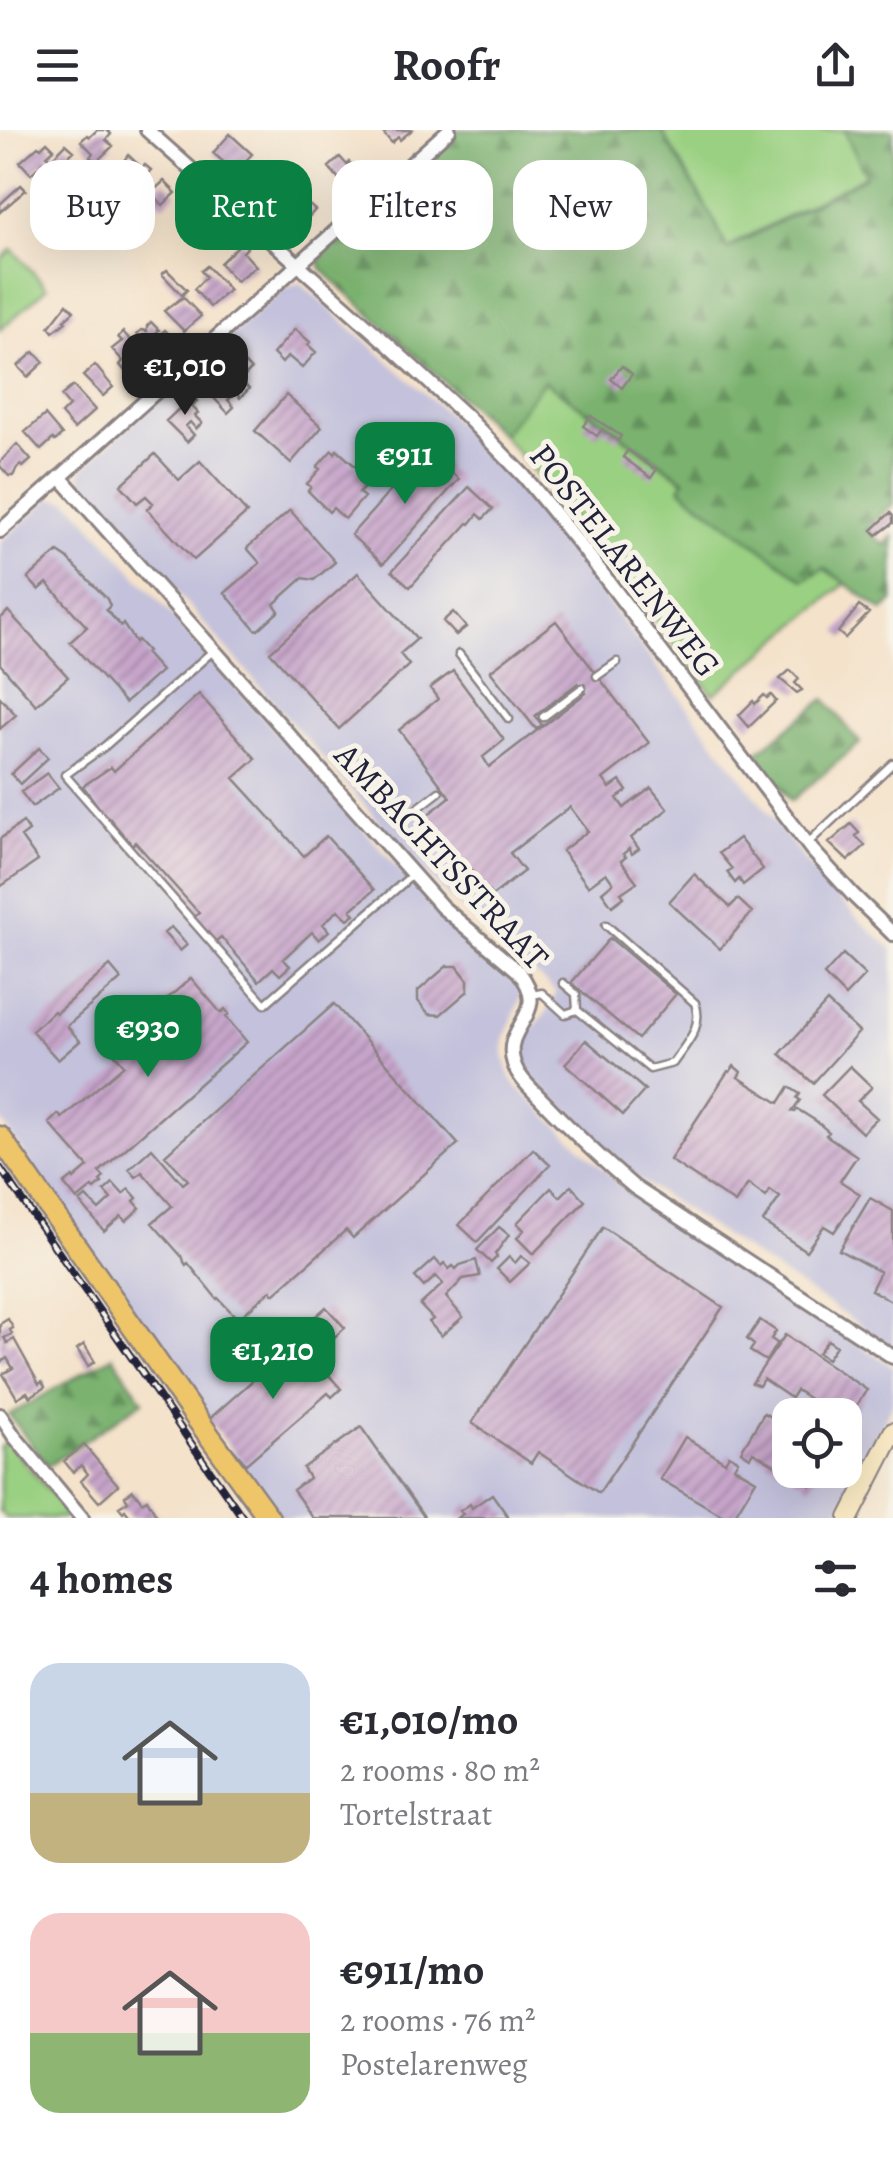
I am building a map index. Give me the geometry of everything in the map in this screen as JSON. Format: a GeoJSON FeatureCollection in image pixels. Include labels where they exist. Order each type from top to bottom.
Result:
{"type":"FeatureCollection","features":[{"type":"Feature","properties":{"kind":"main road"},"geometry":{"type":"LineString","coordinates":[[0,1137],[269,1518]]}},
{"type":"Feature","properties":{"kind":"street","name":"POSTELARENWEG"},"geometry":{"type":"LineString","coordinates":[[147,130],[466,416],[524,476],[807,844],[852,896],[893,934]]}},
{"type":"Feature","properties":{"kind":"street"},"geometry":{"type":"LineString","coordinates":[[0,531],[449,130]]}},
{"type":"Feature","properties":{"kind":"street","name":"AMBACHTSSTRAAT"},"geometry":{"type":"LineString","coordinates":[[60,477],[442,908],[528,983],[531,1007],[517,1032],[512,1052],[519,1074],[551,1109],[634,1187],[893,1357]]}},
{"type":"Feature","properties":{"kind":"street"},"geometry":{"type":"LineString","coordinates":[[0,1415],[78,1517]]}},
{"type":"Feature","properties":{"kind":"street"},"geometry":{"type":"LineString","coordinates":[[849,1518],[893,1432]]}},
{"type":"Feature","properties":{"kind":"lane"},"geometry":{"type":"LineString","coordinates":[[214,650],[105,746],[65,775],[265,1004],[413,874]]}},
{"type":"Feature","properties":{"kind":"lane"},"geometry":{"type":"LineString","coordinates":[[459,654],[509,720]]}},
{"type":"Feature","properties":{"kind":"lane"},"geometry":{"type":"LineString","coordinates":[[598,676],[616,662]]}},
{"type":"Feature","properties":{"kind":"lane"},"geometry":{"type":"LineString","coordinates":[[543,717],[582,688]]}},
{"type":"Feature","properties":{"kind":"lane"},"geometry":{"type":"LineString","coordinates":[[807,844],[893,763]]}},
{"type":"Feature","properties":{"kind":"lane"},"geometry":{"type":"LineString","coordinates":[[400,822],[439,792]]}},
{"type":"Feature","properties":{"kind":"lane"},"geometry":{"type":"LineString","coordinates":[[562,983],[576,994],[577,1010],[650,1069],[673,1063],[697,1028],[700,1015],[695,1003],[606,925]]}},
{"type":"Feature","properties":{"kind":"lane"},"geometry":{"type":"LineString","coordinates":[[532,995],[542,993],[565,1014],[577,1010]]}},
{"type":"Feature","properties":{"kind":"shaded area"},"geometry":{"type":"Polygon","coordinates":[[[300,283],[489,454],[537,510],[808,865],[893,950],[893,1347],[634,1176],[533,1078],[521,1058],[523,1040],[546,1013],[556,992],[422,870],[83,486],[82,469],[283,289],[300,283]]]}},
{"type":"Feature","properties":{"kind":"shaded area"},"geometry":{"type":"Polygon","coordinates":[[[51,498],[68,501],[76,508],[437,912],[518,986],[520,998],[504,1040],[504,1055],[516,1086],[625,1190],[893,1367],[893,1403],[862,1464],[862,1398],[772,1398],[772,1488],[850,1488],[835,1518],[279,1518],[0,1119],[0,543],[51,498]]]}},
{"type":"Feature","properties":{"kind":"green space"},"geometry":{"type":"Polygon","coordinates":[[[455,130],[661,130],[727,249],[866,176],[844,130],[893,130],[893,504],[867,529],[884,545],[893,535],[893,601],[883,611],[825,568],[804,580],[687,494],[680,488],[685,480],[544,381],[502,435],[322,270],[319,263],[332,244],[332,250],[493,250],[493,160],[423,160],[455,130]]]}},
{"type":"Feature","properties":{"kind":"green space"},"geometry":{"type":"Polygon","coordinates":[[[661,130],[844,130],[866,175],[727,249],[661,130]]]}},
{"type":"Feature","properties":{"kind":"green space"},"geometry":{"type":"Polygon","coordinates":[[[12,249],[47,288],[0,330],[0,260],[12,249]]]}},
{"type":"Feature","properties":{"kind":"green space"},"geometry":{"type":"Polygon","coordinates":[[[544,380],[685,481],[846,583],[713,695],[615,568],[502,435],[544,380]]]}},
{"type":"Feature","properties":{"kind":"green space"},"geometry":{"type":"Polygon","coordinates":[[[825,699],[860,743],[791,801],[756,753],[825,699]]]}},
{"type":"Feature","properties":{"kind":"green space"},"geometry":{"type":"Polygon","coordinates":[[[113,1356],[143,1401],[48,1466],[9,1415],[113,1356]]]}},
{"type":"Feature","properties":{"kind":"green space"},"geometry":{"type":"Polygon","coordinates":[[[6,1441],[66,1511],[65,1518],[6,1518],[0,1512],[0,1446],[6,1441]]]}},
{"type":"Feature","properties":{"kind":"building"},"geometry":{"type":"Polygon","coordinates":[[[97,130],[107,130],[111,134],[106,140],[113,146],[94,160],[90,157],[93,153],[81,141],[87,135],[90,137],[97,130]]]}},
{"type":"Feature","properties":{"kind":"building"},"geometry":{"type":"Polygon","coordinates":[[[388,130],[412,130],[392,143],[384,134],[388,130]]]}},
{"type":"Feature","properties":{"kind":"building"},"geometry":{"type":"Polygon","coordinates":[[[230,134],[252,154],[246,160],[221,160],[213,153],[230,134]]]}},
{"type":"Feature","properties":{"kind":"building"},"geometry":{"type":"Polygon","coordinates":[[[47,142],[54,149],[47,155],[52,160],[30,160],[30,173],[20,162],[38,146],[41,148],[47,142]]]}},
{"type":"Feature","properties":{"kind":"building"},"geometry":{"type":"Polygon","coordinates":[[[66,144],[74,151],[64,160],[52,158],[66,144]]]}},
{"type":"Feature","properties":{"kind":"building"},"geometry":{"type":"Polygon","coordinates":[[[164,181],[175,194],[163,205],[155,197],[155,189],[164,181]]]}},
{"type":"Feature","properties":{"kind":"building"},"geometry":{"type":"Polygon","coordinates":[[[21,185],[26,190],[0,212],[0,204],[21,185]]]}},
{"type":"Feature","properties":{"kind":"building"},"geometry":{"type":"Polygon","coordinates":[[[234,250],[245,250],[256,266],[236,281],[220,263],[234,250]]]}},
{"type":"Feature","properties":{"kind":"building"},"geometry":{"type":"Polygon","coordinates":[[[207,266],[229,290],[210,307],[194,289],[206,277],[201,271],[207,266]]]}},
{"type":"Feature","properties":{"kind":"building"},"geometry":{"type":"Polygon","coordinates":[[[167,270],[187,290],[182,295],[162,274],[167,270]]]}},
{"type":"Feature","properties":{"kind":"building"},"geometry":{"type":"Polygon","coordinates":[[[183,297],[201,316],[184,331],[164,311],[183,297]]]}},
{"type":"Feature","properties":{"kind":"building"},"geometry":{"type":"Polygon","coordinates":[[[67,304],[74,311],[53,332],[49,327],[67,304]]]}},
{"type":"Feature","properties":{"kind":"building"},"geometry":{"type":"Polygon","coordinates":[[[151,322],[159,330],[158,336],[165,330],[174,340],[155,357],[137,334],[147,331],[151,322]]]}},
{"type":"Feature","properties":{"kind":"building"},"geometry":{"type":"Polygon","coordinates":[[[295,329],[316,352],[302,368],[288,356],[282,363],[273,354],[295,329]]]}},
{"type":"Feature","properties":{"kind":"building"},"geometry":{"type":"Polygon","coordinates":[[[123,332],[135,345],[130,349],[145,366],[131,378],[112,349],[122,341],[118,337],[123,332]]]}},
{"type":"Feature","properties":{"kind":"building"},"geometry":{"type":"Polygon","coordinates":[[[34,352],[44,362],[28,377],[18,366],[34,352]]]}},
{"type":"Feature","properties":{"kind":"building"},"geometry":{"type":"Polygon","coordinates":[[[240,359],[251,370],[243,378],[232,367],[240,359]]]}},
{"type":"Feature","properties":{"kind":"building"},"geometry":{"type":"Polygon","coordinates":[[[95,365],[113,387],[103,396],[83,376],[95,365]]]}},
{"type":"Feature","properties":{"kind":"building"},"geometry":{"type":"Polygon","coordinates":[[[622,366],[632,374],[622,388],[611,379],[622,366]]]}},
{"type":"Feature","properties":{"kind":"building"},"geometry":{"type":"Polygon","coordinates":[[[231,370],[249,389],[240,398],[236,393],[228,400],[234,407],[228,413],[214,398],[220,393],[208,380],[218,371],[224,377],[231,370]]]}},
{"type":"Feature","properties":{"kind":"building"},"geometry":{"type":"Polygon","coordinates":[[[73,386],[95,410],[74,429],[61,414],[69,406],[61,396],[73,386]]]}},
{"type":"Feature","properties":{"kind":"building"},"geometry":{"type":"Polygon","coordinates":[[[189,392],[197,401],[192,406],[202,423],[196,429],[190,422],[186,426],[194,435],[187,442],[166,421],[185,403],[181,400],[189,392]]]}},
{"type":"Feature","properties":{"kind":"building"},"geometry":{"type":"Polygon","coordinates":[[[286,395],[322,427],[291,463],[255,431],[286,395]]]}},
{"type":"Feature","properties":{"kind":"building"},"geometry":{"type":"Polygon","coordinates":[[[45,415],[62,435],[41,450],[25,432],[45,415]]]}},
{"type":"Feature","properties":{"kind":"building"},"geometry":{"type":"Polygon","coordinates":[[[591,416],[621,436],[618,441],[602,429],[597,436],[583,426],[591,416]]]}},
{"type":"Feature","properties":{"kind":"building"},"geometry":{"type":"Polygon","coordinates":[[[382,427],[391,435],[387,439],[399,449],[384,466],[366,447],[382,427]]]}},
{"type":"Feature","properties":{"kind":"building"},"geometry":{"type":"Polygon","coordinates":[[[17,444],[31,460],[9,476],[0,462],[17,444]]]}},
{"type":"Feature","properties":{"kind":"building"},"geometry":{"type":"Polygon","coordinates":[[[332,450],[337,450],[371,480],[359,493],[364,497],[345,519],[333,508],[329,512],[308,491],[311,487],[307,484],[332,450]]]}},
{"type":"Feature","properties":{"kind":"building"},"geometry":{"type":"Polygon","coordinates":[[[427,450],[459,479],[383,564],[351,535],[427,450]]]}},
{"type":"Feature","properties":{"kind":"building"},"geometry":{"type":"Polygon","coordinates":[[[628,450],[657,469],[651,478],[623,457],[628,450]]]}},
{"type":"Feature","properties":{"kind":"building"},"geometry":{"type":"Polygon","coordinates":[[[155,454],[179,480],[200,461],[247,513],[194,560],[147,509],[153,503],[146,496],[137,503],[121,485],[155,454]]]}},
{"type":"Feature","properties":{"kind":"building"},"geometry":{"type":"Polygon","coordinates":[[[469,487],[493,509],[483,519],[478,514],[468,523],[410,587],[392,571],[469,487]]]}},
{"type":"Feature","properties":{"kind":"building"},"geometry":{"type":"Polygon","coordinates":[[[290,510],[335,562],[314,580],[303,578],[274,604],[279,611],[258,630],[225,593],[260,563],[247,548],[290,510]]]}},
{"type":"Feature","properties":{"kind":"building"},"geometry":{"type":"Polygon","coordinates":[[[890,513],[893,523],[877,535],[872,530],[890,513]]]}},
{"type":"Feature","properties":{"kind":"building"},"geometry":{"type":"Polygon","coordinates":[[[58,552],[107,599],[110,606],[106,610],[123,624],[161,671],[125,703],[70,642],[87,627],[47,583],[39,590],[28,578],[58,552]]]}},
{"type":"Feature","properties":{"kind":"building"},"geometry":{"type":"Polygon","coordinates":[[[358,573],[417,639],[400,654],[409,665],[339,729],[270,652],[358,573]]]}},
{"type":"Feature","properties":{"kind":"building"},"geometry":{"type":"Polygon","coordinates":[[[859,606],[869,613],[845,638],[838,632],[859,606]]]}},
{"type":"Feature","properties":{"kind":"building"},"geometry":{"type":"Polygon","coordinates":[[[8,611],[68,677],[36,705],[0,664],[0,619],[8,611]]]}},
{"type":"Feature","properties":{"kind":"building"},"geometry":{"type":"Polygon","coordinates":[[[453,612],[466,627],[456,635],[443,621],[453,612]]]}},
{"type":"Feature","properties":{"kind":"building"},"geometry":{"type":"Polygon","coordinates":[[[556,621],[649,743],[603,779],[610,788],[620,781],[627,791],[617,798],[624,808],[651,788],[668,809],[631,838],[639,849],[632,854],[629,849],[621,861],[637,882],[621,893],[624,897],[612,906],[602,892],[613,883],[606,873],[588,886],[562,851],[588,831],[570,807],[510,853],[524,871],[492,896],[425,817],[450,797],[399,730],[438,699],[430,688],[453,671],[504,740],[483,757],[489,767],[586,693],[578,683],[535,716],[542,725],[536,729],[490,671],[556,621]]]}},
{"type":"Feature","properties":{"kind":"building"},"geometry":{"type":"Polygon","coordinates":[[[790,670],[799,679],[795,683],[802,690],[797,693],[780,679],[790,670]]]}},
{"type":"Feature","properties":{"kind":"building"},"geometry":{"type":"Polygon","coordinates":[[[199,694],[256,759],[234,778],[304,856],[326,836],[374,890],[351,910],[355,914],[348,919],[338,910],[323,924],[329,931],[319,940],[312,932],[283,959],[290,966],[280,975],[273,968],[259,981],[221,937],[215,942],[193,918],[199,913],[135,842],[132,845],[108,820],[83,786],[111,767],[114,771],[199,694]]]}},
{"type":"Feature","properties":{"kind":"building"},"geometry":{"type":"Polygon","coordinates":[[[764,695],[771,695],[776,701],[749,727],[739,715],[764,695]]]}},
{"type":"Feature","properties":{"kind":"building"},"geometry":{"type":"Polygon","coordinates":[[[0,697],[16,715],[0,729],[0,697]]]}},
{"type":"Feature","properties":{"kind":"building"},"geometry":{"type":"Polygon","coordinates":[[[39,748],[48,758],[20,784],[11,774],[39,748]]]}},
{"type":"Feature","properties":{"kind":"building"},"geometry":{"type":"Polygon","coordinates":[[[47,773],[59,788],[32,807],[21,792],[47,773]]]}},
{"type":"Feature","properties":{"kind":"building"},"geometry":{"type":"Polygon","coordinates":[[[23,822],[29,831],[21,837],[38,861],[0,887],[0,839],[23,822]]]}},
{"type":"Feature","properties":{"kind":"building"},"geometry":{"type":"Polygon","coordinates":[[[851,824],[865,846],[848,861],[829,843],[851,824]]]}},
{"type":"Feature","properties":{"kind":"building"},"geometry":{"type":"Polygon","coordinates":[[[739,838],[763,869],[743,885],[739,879],[735,883],[727,872],[732,869],[719,853],[739,838]]]}},
{"type":"Feature","properties":{"kind":"building"},"geometry":{"type":"Polygon","coordinates":[[[694,874],[730,907],[738,899],[752,912],[720,949],[669,902],[694,874]]]}},
{"type":"Feature","properties":{"kind":"building"},"geometry":{"type":"Polygon","coordinates":[[[171,927],[187,945],[180,951],[164,933],[171,927]]]}},
{"type":"Feature","properties":{"kind":"building"},"geometry":{"type":"Polygon","coordinates":[[[610,938],[676,994],[638,1039],[571,983],[610,938]]]}},
{"type":"Feature","properties":{"kind":"building"},"geometry":{"type":"Polygon","coordinates":[[[843,954],[865,975],[845,996],[824,975],[843,954]]]}},
{"type":"Feature","properties":{"kind":"building"},"geometry":{"type":"Polygon","coordinates":[[[110,966],[121,979],[67,1026],[80,1041],[58,1060],[32,1031],[110,966]]]}},
{"type":"Feature","properties":{"kind":"building"},"geometry":{"type":"Polygon","coordinates":[[[447,966],[457,966],[468,980],[468,991],[440,1015],[429,1014],[418,1001],[418,991],[447,966]]]}},
{"type":"Feature","properties":{"kind":"building"},"geometry":{"type":"Polygon","coordinates":[[[191,978],[221,1013],[225,1009],[229,1014],[226,1017],[247,1042],[99,1172],[104,1177],[102,1183],[77,1200],[64,1184],[88,1167],[49,1123],[58,1114],[62,1118],[124,1065],[110,1049],[191,978]]]}},
{"type":"Feature","properties":{"kind":"building"},"geometry":{"type":"Polygon","coordinates":[[[827,1002],[859,1032],[813,1083],[780,1054],[827,1002]]]}},
{"type":"Feature","properties":{"kind":"building"},"geometry":{"type":"Polygon","coordinates":[[[334,1004],[458,1144],[353,1238],[346,1230],[274,1294],[271,1290],[238,1319],[152,1223],[172,1206],[142,1172],[136,1177],[129,1169],[152,1148],[183,1184],[188,1180],[165,1155],[334,1004]]]}},
{"type":"Feature","properties":{"kind":"building"},"geometry":{"type":"Polygon","coordinates":[[[586,1040],[645,1090],[623,1115],[565,1064],[586,1040]]]}},
{"type":"Feature","properties":{"kind":"building"},"geometry":{"type":"Polygon","coordinates":[[[734,1066],[741,1072],[738,1077],[779,1103],[789,1087],[800,1094],[792,1111],[797,1109],[816,1121],[829,1132],[826,1135],[857,1156],[840,1181],[860,1194],[834,1232],[824,1226],[806,1251],[763,1222],[780,1197],[770,1190],[766,1197],[748,1184],[735,1203],[670,1160],[734,1066]]]}},
{"type":"Feature","properties":{"kind":"building"},"geometry":{"type":"Polygon","coordinates":[[[850,1066],[872,1087],[858,1101],[877,1118],[862,1133],[822,1095],[850,1066]]]}},
{"type":"Feature","properties":{"kind":"building"},"geometry":{"type":"Polygon","coordinates":[[[533,1149],[550,1165],[477,1242],[459,1225],[533,1149]]]}},
{"type":"Feature","properties":{"kind":"building"},"geometry":{"type":"Polygon","coordinates":[[[113,1183],[123,1194],[129,1189],[140,1208],[126,1221],[121,1216],[104,1231],[80,1202],[86,1197],[99,1210],[111,1199],[104,1191],[113,1183]]]}},
{"type":"Feature","properties":{"kind":"building"},"geometry":{"type":"Polygon","coordinates":[[[571,1186],[585,1201],[533,1254],[517,1238],[524,1230],[517,1223],[551,1188],[560,1197],[571,1186]]]}},
{"type":"Feature","properties":{"kind":"building"},"geometry":{"type":"Polygon","coordinates":[[[870,1198],[893,1211],[893,1302],[871,1290],[880,1272],[839,1250],[870,1198]]]}},
{"type":"Feature","properties":{"kind":"building"},"geometry":{"type":"Polygon","coordinates":[[[499,1227],[509,1235],[491,1263],[477,1250],[499,1227]]]}},
{"type":"Feature","properties":{"kind":"building"},"geometry":{"type":"Polygon","coordinates":[[[603,1227],[723,1307],[599,1493],[538,1452],[531,1463],[472,1423],[603,1227]]]}},
{"type":"Feature","properties":{"kind":"building"},"geometry":{"type":"Polygon","coordinates":[[[521,1256],[530,1263],[510,1282],[497,1269],[509,1257],[515,1263],[521,1256]]]}},
{"type":"Feature","properties":{"kind":"building"},"geometry":{"type":"Polygon","coordinates":[[[435,1259],[449,1269],[476,1260],[480,1276],[463,1279],[446,1297],[463,1317],[441,1336],[420,1305],[443,1284],[436,1276],[424,1287],[415,1277],[435,1259]]]}},
{"type":"Feature","properties":{"kind":"building"},"geometry":{"type":"Polygon","coordinates":[[[326,1307],[345,1328],[326,1344],[308,1323],[326,1307]]]}},
{"type":"Feature","properties":{"kind":"building"},"geometry":{"type":"Polygon","coordinates":[[[8,1319],[12,1334],[4,1338],[7,1343],[14,1339],[39,1384],[42,1382],[45,1387],[30,1397],[27,1392],[17,1398],[3,1374],[13,1368],[7,1358],[0,1363],[0,1324],[8,1319]]]}},
{"type":"Feature","properties":{"kind":"building"},"geometry":{"type":"Polygon","coordinates":[[[760,1320],[776,1331],[771,1339],[777,1343],[766,1361],[750,1351],[754,1345],[747,1339],[760,1320]]]}},
{"type":"Feature","properties":{"kind":"building"},"geometry":{"type":"Polygon","coordinates":[[[785,1335],[867,1390],[862,1398],[808,1398],[796,1390],[791,1398],[763,1379],[759,1386],[752,1383],[785,1335]]]}},
{"type":"Feature","properties":{"kind":"building"},"geometry":{"type":"Polygon","coordinates":[[[298,1340],[341,1389],[332,1397],[328,1393],[246,1464],[208,1420],[298,1340]]]}},
{"type":"Feature","properties":{"kind":"building"},"geometry":{"type":"Polygon","coordinates":[[[828,1340],[836,1346],[827,1359],[818,1353],[828,1340]]]}},
{"type":"Feature","properties":{"kind":"building"},"geometry":{"type":"Polygon","coordinates":[[[84,1344],[95,1362],[88,1366],[77,1349],[84,1344]]]}},
{"type":"Feature","properties":{"kind":"building"},"geometry":{"type":"Polygon","coordinates":[[[764,1413],[772,1418],[772,1463],[753,1452],[750,1457],[741,1451],[764,1413]]]}},
{"type":"Feature","properties":{"kind":"building"},"geometry":{"type":"Polygon","coordinates":[[[361,1427],[425,1518],[313,1518],[293,1490],[309,1478],[303,1468],[361,1427]]]}},
{"type":"Feature","properties":{"kind":"building"},"geometry":{"type":"Polygon","coordinates":[[[685,1437],[725,1462],[729,1455],[738,1460],[734,1467],[756,1480],[733,1518],[660,1479],[685,1437]]]}},
{"type":"Feature","properties":{"kind":"building"},"geometry":{"type":"Polygon","coordinates":[[[84,1445],[118,1485],[99,1502],[81,1481],[88,1474],[81,1465],[73,1472],[64,1461],[84,1445]]]}},
{"type":"Feature","properties":{"kind":"building"},"geometry":{"type":"Polygon","coordinates":[[[133,1490],[142,1502],[147,1499],[158,1518],[131,1518],[123,1512],[119,1507],[128,1501],[125,1496],[133,1490]]]}},
{"type":"Feature","properties":{"kind":"building"},"geometry":{"type":"Polygon","coordinates":[[[492,1494],[509,1518],[457,1518],[470,1504],[472,1508],[492,1494]]]}},
{"type":"Feature","properties":{"kind":"railway"},"geometry":{"type":"LineString","coordinates":[[0,1168],[243,1518]]}}]}
